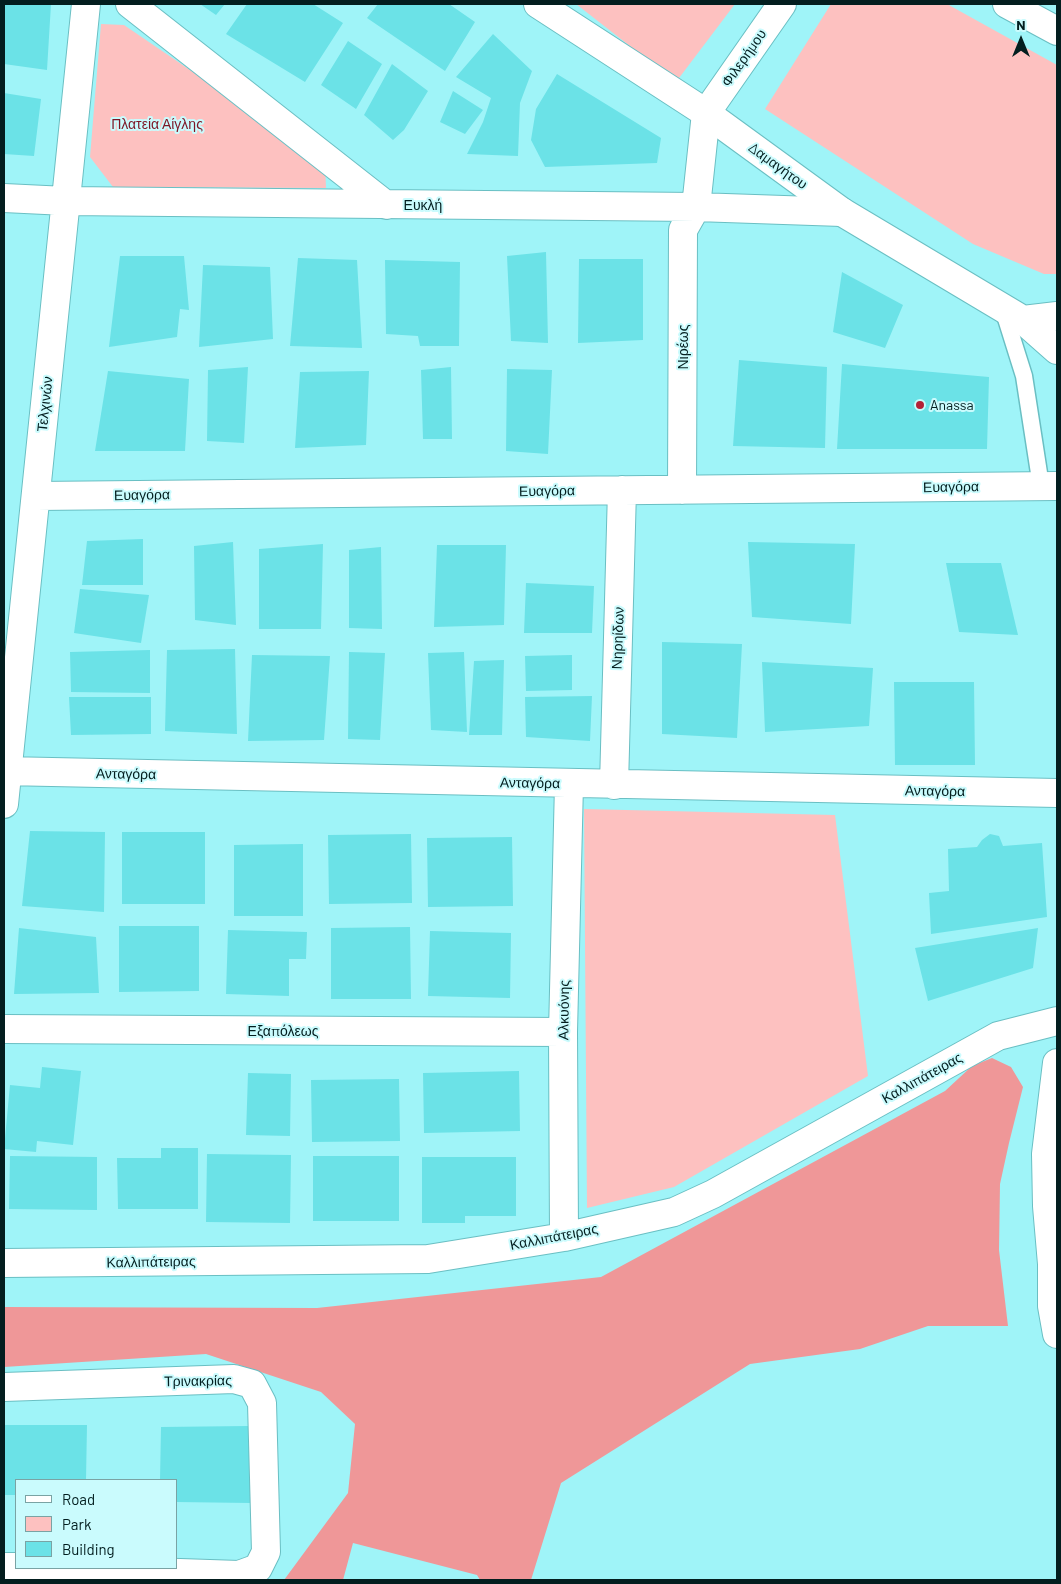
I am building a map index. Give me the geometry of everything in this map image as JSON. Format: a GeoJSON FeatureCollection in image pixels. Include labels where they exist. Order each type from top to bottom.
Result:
{"type":"FeatureCollection","features":[{"type":"Feature","properties":{"kind":"street","name":"Τελχινών"},"geometry":{"type":"LineString","coordinates":[[4,804],[5,772],[36,496],[86,4]]}},
{"type":"Feature","properties":{"kind":"street"},"geometry":{"type":"LineString","coordinates":[[130,4],[386,205]]}},
{"type":"Feature","properties":{"kind":"street","name":"Δαμαγήτου"},"geometry":{"type":"LineString","coordinates":[[538,4],[706,113],[842,212],[1013,314],[1057,350]]}},
{"type":"Feature","properties":{"kind":"street","name":"Φιλερήμου"},"geometry":{"type":"LineString","coordinates":[[706,113],[782,4]]}},
{"type":"Feature","properties":{"kind":"street"},"geometry":{"type":"LineString","coordinates":[[1007,4],[1056,24]]}},
{"type":"Feature","properties":{"kind":"street"},"geometry":{"type":"LineString","coordinates":[[696,207],[706,113]]}},
{"type":"Feature","properties":{"kind":"street","name":"Ευκλή"},"geometry":{"type":"LineString","coordinates":[[4,198],[66,201],[696,207],[842,212]]}},
{"type":"Feature","properties":{"kind":"street","name":"Νιρέως"},"geometry":{"type":"LineString","coordinates":[[682,490],[683,230],[696,207]]}},
{"type":"Feature","properties":{"kind":"street"},"geometry":{"type":"LineString","coordinates":[[1013,314],[1057,316]]}},
{"type":"Feature","properties":{"kind":"street","name":"Ευαγόρα"},"geometry":{"type":"LineString","coordinates":[[36,496],[1049,486]]}},
{"type":"Feature","properties":{"kind":"street","name":"Νηρηίδων"},"geometry":{"type":"LineString","coordinates":[[614,785],[622,490]]}},
{"type":"Feature","properties":{"kind":"street","name":"Ανταγόρα"},"geometry":{"type":"LineString","coordinates":[[5,772],[1057,793]]}},
{"type":"Feature","properties":{"kind":"street","name":"Αλκυόνης"},"geometry":{"type":"LineString","coordinates":[[564,1237],[563,1032],[569,784]]}},
{"type":"Feature","properties":{"kind":"street","name":"Καλλιπάτειρας"},"geometry":{"type":"LineString","coordinates":[[4,1263],[428,1259],[564,1237],[674,1212],[713,1194],[998,1036],[1057,1021]]}},
{"type":"Feature","properties":{"kind":"street","name":"Εξαπόλεως"},"geometry":{"type":"LineString","coordinates":[[4,1029],[563,1032]]}},
{"type":"Feature","properties":{"kind":"street"},"geometry":{"type":"LineString","coordinates":[[1057,1063],[1046,1154],[1047,1206],[1055,1270],[1052,1306],[1057,1334]]}},
{"type":"Feature","properties":{"kind":"street","name":"Τρινακρίας"},"geometry":{"type":"LineString","coordinates":[[4,1387],[234,1379],[252,1384],[262,1403],[266,1552],[258,1568],[239,1575],[62,1569]]}},
{"type":"Feature","properties":{"kind":"lane"},"geometry":{"type":"LineString","coordinates":[[1013,314],[1024,376],[1049,486]]}},
{"type":"Feature","properties":{"kind":"green space"},"geometry":{"type":"Polygon","coordinates":[[[576,4],[735,4],[676,82],[576,4]]]}},
{"type":"Feature","properties":{"kind":"green space"},"geometry":{"type":"Polygon","coordinates":[[[831,4],[947,4],[1057,65],[1057,274],[1044,274],[973,244],[765,109],[831,4]]]}},
{"type":"Feature","properties":{"kind":"green space","name":"Πλατεία Αίγλης"},"geometry":{"type":"Polygon","coordinates":[[[101,24],[124,25],[325,162],[326,188],[113,187],[90,157],[101,24]]]}},
{"type":"Feature","properties":{"kind":"green space"},"geometry":{"type":"Polygon","coordinates":[[[584,809],[835,815],[868,1076],[674,1187],[587,1208],[584,809]]]}},
{"type":"Feature","properties":{"kind":"shaded area"},"geometry":{"type":"Polygon","coordinates":[[[992,1058],[1011,1067],[1023,1087],[1000,1184],[999,1250],[1008,1326],[928,1326],[860,1349],[750,1364],[561,1483],[531,1580],[480,1580],[477,1575],[353,1543],[343,1580],[284,1580],[348,1493],[355,1424],[321,1392],[206,1354],[4,1367],[4,1307],[317,1308],[601,1277],[945,1091],[972,1066],[992,1058]]]}},
{"type":"Feature","properties":{"kind":"building"},"geometry":{"type":"Polygon","coordinates":[[[4,4],[51,4],[47,70],[4,64],[4,4]]]}},
{"type":"Feature","properties":{"kind":"building"},"geometry":{"type":"Polygon","coordinates":[[[200,4],[225,4],[216,15],[200,4]]]}},
{"type":"Feature","properties":{"kind":"building"},"geometry":{"type":"Polygon","coordinates":[[[247,4],[313,4],[343,23],[305,82],[226,34],[247,4]]]}},
{"type":"Feature","properties":{"kind":"building"},"geometry":{"type":"Polygon","coordinates":[[[378,4],[449,4],[475,22],[445,71],[367,18],[378,4]]]}},
{"type":"Feature","properties":{"kind":"building"},"geometry":{"type":"Polygon","coordinates":[[[493,34],[532,71],[520,103],[518,156],[467,154],[483,122],[491,98],[456,77],[493,34]]]}},
{"type":"Feature","properties":{"kind":"building"},"geometry":{"type":"Polygon","coordinates":[[[348,41],[382,64],[356,109],[321,85],[348,41]]]}},
{"type":"Feature","properties":{"kind":"building"},"geometry":{"type":"Polygon","coordinates":[[[392,64],[428,91],[404,130],[393,140],[364,115],[392,64]]]}},
{"type":"Feature","properties":{"kind":"building"},"geometry":{"type":"Polygon","coordinates":[[[557,74],[661,138],[657,163],[545,167],[531,140],[536,109],[557,74]]]}},
{"type":"Feature","properties":{"kind":"building"},"geometry":{"type":"Polygon","coordinates":[[[453,91],[483,110],[465,134],[440,122],[453,91]]]}},
{"type":"Feature","properties":{"kind":"building"},"geometry":{"type":"Polygon","coordinates":[[[4,93],[41,99],[34,156],[4,154],[4,93]]]}},
{"type":"Feature","properties":{"kind":"building"},"geometry":{"type":"Polygon","coordinates":[[[546,252],[548,343],[511,341],[507,256],[546,252]]]}},
{"type":"Feature","properties":{"kind":"building"},"geometry":{"type":"Polygon","coordinates":[[[120,256],[184,256],[189,310],[180,309],[177,337],[109,347],[120,256]]]}},
{"type":"Feature","properties":{"kind":"building"},"geometry":{"type":"Polygon","coordinates":[[[298,258],[357,260],[362,348],[290,346],[298,258]]]}},
{"type":"Feature","properties":{"kind":"building"},"geometry":{"type":"Polygon","coordinates":[[[579,259],[643,259],[643,340],[578,343],[579,259]]]}},
{"type":"Feature","properties":{"kind":"building"},"geometry":{"type":"Polygon","coordinates":[[[385,260],[460,262],[459,346],[420,346],[418,336],[386,334],[385,260]]]}},
{"type":"Feature","properties":{"kind":"building"},"geometry":{"type":"Polygon","coordinates":[[[203,265],[270,267],[273,339],[199,347],[203,265]]]}},
{"type":"Feature","properties":{"kind":"building"},"geometry":{"type":"Polygon","coordinates":[[[842,272],[903,305],[885,348],[833,332],[842,272]]]}},
{"type":"Feature","properties":{"kind":"building"},"geometry":{"type":"Polygon","coordinates":[[[739,360],[827,367],[825,448],[733,446],[739,360]]]}},
{"type":"Feature","properties":{"kind":"building"},"geometry":{"type":"Polygon","coordinates":[[[842,364],[989,377],[987,449],[837,449],[842,364]]]}},
{"type":"Feature","properties":{"kind":"building"},"geometry":{"type":"Polygon","coordinates":[[[248,367],[244,443],[207,441],[208,370],[248,367]]]}},
{"type":"Feature","properties":{"kind":"building"},"geometry":{"type":"Polygon","coordinates":[[[451,367],[452,439],[423,439],[421,370],[451,367]]]}},
{"type":"Feature","properties":{"kind":"building"},"geometry":{"type":"Polygon","coordinates":[[[507,369],[552,370],[548,454],[506,451],[507,369]]]}},
{"type":"Feature","properties":{"kind":"building"},"geometry":{"type":"Polygon","coordinates":[[[108,371],[189,379],[185,451],[95,451],[108,371]]]}},
{"type":"Feature","properties":{"kind":"building"},"geometry":{"type":"Polygon","coordinates":[[[369,371],[366,445],[295,448],[300,372],[369,371]]]}},
{"type":"Feature","properties":{"kind":"building"},"geometry":{"type":"Polygon","coordinates":[[[143,539],[143,585],[82,585],[87,541],[143,539]]]}},
{"type":"Feature","properties":{"kind":"building"},"geometry":{"type":"Polygon","coordinates":[[[233,542],[236,625],[195,620],[194,546],[233,542]]]}},
{"type":"Feature","properties":{"kind":"building"},"geometry":{"type":"Polygon","coordinates":[[[748,542],[855,544],[851,624],[752,617],[748,542]]]}},
{"type":"Feature","properties":{"kind":"building"},"geometry":{"type":"Polygon","coordinates":[[[323,544],[321,629],[259,629],[259,549],[323,544]]]}},
{"type":"Feature","properties":{"kind":"building"},"geometry":{"type":"Polygon","coordinates":[[[437,545],[506,545],[504,625],[434,627],[437,545]]]}},
{"type":"Feature","properties":{"kind":"building"},"geometry":{"type":"Polygon","coordinates":[[[381,547],[382,629],[349,628],[349,550],[381,547]]]}},
{"type":"Feature","properties":{"kind":"building"},"geometry":{"type":"Polygon","coordinates":[[[946,563],[1001,563],[1018,635],[959,632],[946,563]]]}},
{"type":"Feature","properties":{"kind":"building"},"geometry":{"type":"Polygon","coordinates":[[[526,583],[594,586],[592,633],[524,633],[526,583]]]}},
{"type":"Feature","properties":{"kind":"building"},"geometry":{"type":"Polygon","coordinates":[[[80,589],[149,595],[141,643],[74,633],[80,589]]]}},
{"type":"Feature","properties":{"kind":"building"},"geometry":{"type":"Polygon","coordinates":[[[662,642],[742,644],[737,738],[662,734],[662,642]]]}},
{"type":"Feature","properties":{"kind":"building"},"geometry":{"type":"Polygon","coordinates":[[[235,649],[237,734],[165,731],[167,650],[235,649]]]}},
{"type":"Feature","properties":{"kind":"building"},"geometry":{"type":"Polygon","coordinates":[[[150,650],[150,693],[71,692],[70,652],[150,650]]]}},
{"type":"Feature","properties":{"kind":"building"},"geometry":{"type":"Polygon","coordinates":[[[349,652],[385,653],[380,740],[348,739],[349,652]]]}},
{"type":"Feature","properties":{"kind":"building"},"geometry":{"type":"Polygon","coordinates":[[[464,652],[467,732],[431,730],[428,653],[464,652]]]}},
{"type":"Feature","properties":{"kind":"building"},"geometry":{"type":"Polygon","coordinates":[[[252,655],[330,656],[324,740],[248,741],[252,655]]]}},
{"type":"Feature","properties":{"kind":"building"},"geometry":{"type":"Polygon","coordinates":[[[572,655],[572,690],[526,691],[525,656],[572,655]]]}},
{"type":"Feature","properties":{"kind":"building"},"geometry":{"type":"Polygon","coordinates":[[[504,660],[502,735],[469,735],[474,661],[504,660]]]}},
{"type":"Feature","properties":{"kind":"building"},"geometry":{"type":"Polygon","coordinates":[[[762,662],[873,668],[869,726],[765,732],[762,662]]]}},
{"type":"Feature","properties":{"kind":"building"},"geometry":{"type":"Polygon","coordinates":[[[894,682],[974,682],[975,765],[895,765],[894,682]]]}},
{"type":"Feature","properties":{"kind":"building"},"geometry":{"type":"Polygon","coordinates":[[[592,696],[590,741],[526,737],[525,697],[592,696]]]}},
{"type":"Feature","properties":{"kind":"building"},"geometry":{"type":"Polygon","coordinates":[[[69,697],[151,697],[151,734],[71,735],[69,697]]]}},
{"type":"Feature","properties":{"kind":"building"},"geometry":{"type":"Polygon","coordinates":[[[30,831],[105,832],[104,912],[22,906],[30,831]]]}},
{"type":"Feature","properties":{"kind":"building"},"geometry":{"type":"Polygon","coordinates":[[[122,832],[205,832],[205,904],[122,904],[122,832]]]}},
{"type":"Feature","properties":{"kind":"building"},"geometry":{"type":"Polygon","coordinates":[[[411,834],[412,903],[329,904],[328,835],[411,834]]]}},
{"type":"Feature","properties":{"kind":"building"},"geometry":{"type":"Polygon","coordinates":[[[990,834],[999,836],[1003,846],[1042,843],[1047,917],[931,934],[929,893],[949,891],[948,849],[977,847],[990,834]]]}},
{"type":"Feature","properties":{"kind":"building"},"geometry":{"type":"Polygon","coordinates":[[[512,837],[513,906],[428,907],[427,838],[512,837]]]}},
{"type":"Feature","properties":{"kind":"building"},"geometry":{"type":"Polygon","coordinates":[[[303,844],[303,916],[234,916],[234,845],[303,844]]]}},
{"type":"Feature","properties":{"kind":"building"},"geometry":{"type":"Polygon","coordinates":[[[119,926],[199,926],[199,991],[119,992],[119,926]]]}},
{"type":"Feature","properties":{"kind":"building"},"geometry":{"type":"Polygon","coordinates":[[[410,927],[411,999],[331,999],[331,928],[410,927]]]}},
{"type":"Feature","properties":{"kind":"building"},"geometry":{"type":"Polygon","coordinates":[[[19,928],[96,937],[99,993],[14,994],[19,928]]]}},
{"type":"Feature","properties":{"kind":"building"},"geometry":{"type":"Polygon","coordinates":[[[1038,928],[1033,968],[928,1001],[915,948],[1038,928]]]}},
{"type":"Feature","properties":{"kind":"building"},"geometry":{"type":"Polygon","coordinates":[[[228,930],[307,932],[306,959],[289,959],[289,996],[226,994],[228,930]]]}},
{"type":"Feature","properties":{"kind":"building"},"geometry":{"type":"Polygon","coordinates":[[[430,931],[511,933],[510,998],[428,996],[430,931]]]}},
{"type":"Feature","properties":{"kind":"building"},"geometry":{"type":"Polygon","coordinates":[[[42,1067],[81,1071],[73,1145],[37,1141],[36,1152],[4,1149],[10,1085],[40,1088],[42,1067]]]}},
{"type":"Feature","properties":{"kind":"building"},"geometry":{"type":"Polygon","coordinates":[[[519,1071],[520,1131],[424,1133],[423,1073],[519,1071]]]}},
{"type":"Feature","properties":{"kind":"building"},"geometry":{"type":"Polygon","coordinates":[[[248,1073],[291,1074],[290,1136],[246,1135],[248,1073]]]}},
{"type":"Feature","properties":{"kind":"building"},"geometry":{"type":"Polygon","coordinates":[[[399,1079],[400,1141],[312,1142],[311,1080],[399,1079]]]}},
{"type":"Feature","properties":{"kind":"building"},"geometry":{"type":"Polygon","coordinates":[[[161,1148],[198,1148],[198,1209],[118,1209],[117,1158],[161,1158],[161,1148]]]}},
{"type":"Feature","properties":{"kind":"building"},"geometry":{"type":"Polygon","coordinates":[[[207,1154],[291,1155],[290,1223],[206,1222],[207,1154]]]}},
{"type":"Feature","properties":{"kind":"building"},"geometry":{"type":"Polygon","coordinates":[[[10,1156],[97,1157],[97,1210],[9,1209],[10,1156]]]}},
{"type":"Feature","properties":{"kind":"building"},"geometry":{"type":"Polygon","coordinates":[[[313,1156],[399,1156],[399,1221],[313,1221],[313,1156]]]}},
{"type":"Feature","properties":{"kind":"building"},"geometry":{"type":"Polygon","coordinates":[[[422,1157],[516,1157],[516,1216],[465,1216],[465,1223],[422,1223],[422,1157]]]}},
{"type":"Feature","properties":{"kind":"building"},"geometry":{"type":"Polygon","coordinates":[[[4,1425],[87,1425],[86,1479],[15,1479],[15,1495],[4,1495],[4,1425]]]}},
{"type":"Feature","properties":{"kind":"building"},"geometry":{"type":"Polygon","coordinates":[[[248,1426],[251,1503],[178,1502],[178,1479],[160,1479],[161,1427],[248,1426]]]}},
{"type":"Feature","properties":{"kind":"place","name":"Anassa"},"geometry":{"type":"Point","coordinates":[920,405]}}]}
